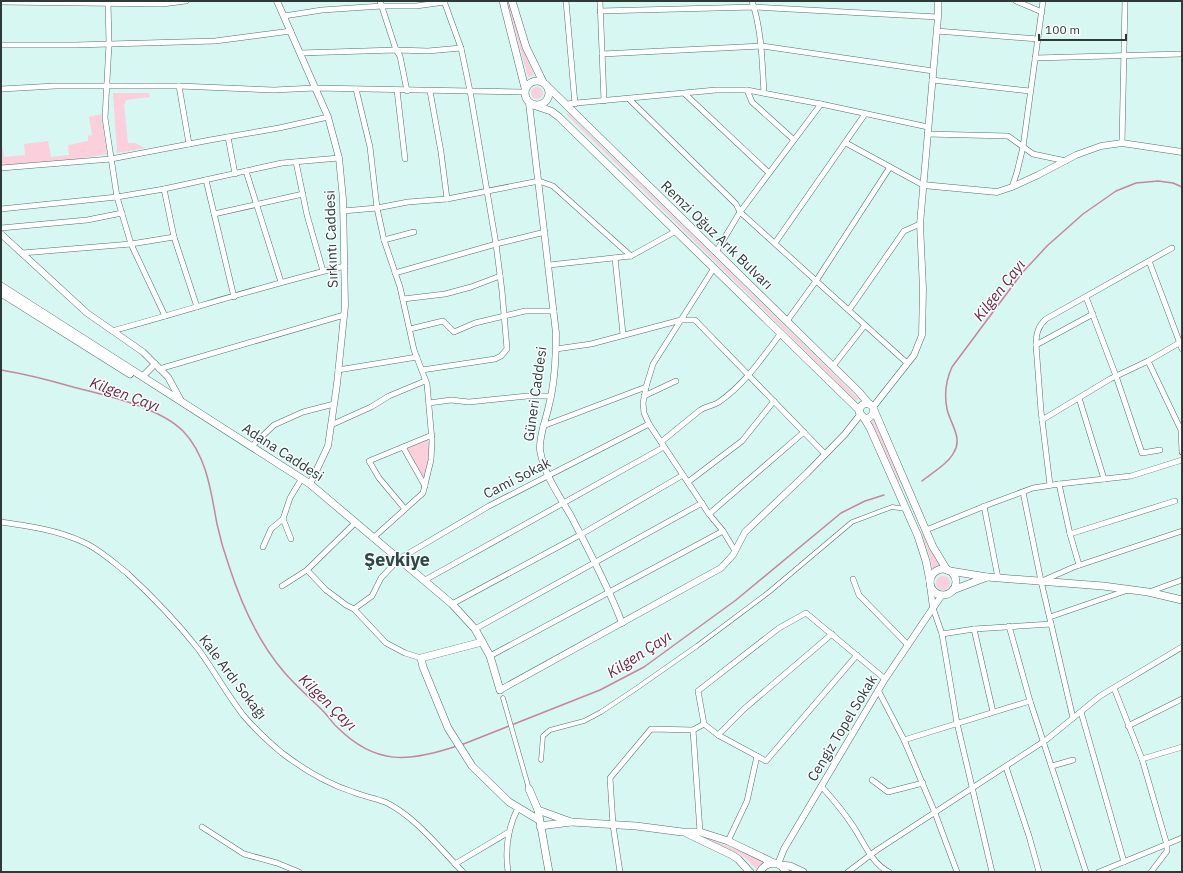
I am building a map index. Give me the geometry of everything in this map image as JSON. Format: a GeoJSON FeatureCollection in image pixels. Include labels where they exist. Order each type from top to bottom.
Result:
{"type":"FeatureCollection","features":[{"type":"Feature","properties":{"kind":"main road","name":"Güneri Caddesi"},"geometry":{"type":"LineString","coordinates":[[503,1],[525,90],[526,100],[531,104]]}},
{"type":"Feature","properties":{"kind":"main road"},"geometry":{"type":"LineString","coordinates":[[512,1],[526,47],[549,92],[548,100],[541,105],[531,104]]}},
{"type":"Feature","properties":{"kind":"main road"},"geometry":{"type":"LineString","coordinates":[[525,90],[531,82],[539,81],[544,83]]}},
{"type":"Feature","properties":{"kind":"main road","name":"Remzi Oğuz Arık Bulvarı"},"geometry":{"type":"LineString","coordinates":[[544,83],[833,366],[872,407],[936,552],[948,570],[953,574],[956,582],[953,590]]}},
{"type":"Feature","properties":{"kind":"main road","name":"Remzi Oğuz Arık Bulvarı"},"geometry":{"type":"LineString","coordinates":[[531,104],[551,111],[559,117],[781,333],[861,414],[907,509],[922,547],[930,583]]}},
{"type":"Feature","properties":{"kind":"main road","name":"Adana Caddesi"},"geometry":{"type":"LineString","coordinates":[[1,286],[180,399],[251,447],[310,484],[452,604],[474,629],[490,656],[500,690]]}},
{"type":"Feature","properties":{"kind":"main road"},"geometry":{"type":"LineString","coordinates":[[1,293],[176,403],[207,418]]}},
{"type":"Feature","properties":{"kind":"main road"},"geometry":{"type":"LineString","coordinates":[[863,404],[872,407],[871,416],[861,414],[863,404]]}},
{"type":"Feature","properties":{"kind":"main road"},"geometry":{"type":"LineString","coordinates":[[987,577],[953,590],[946,595],[934,592],[930,583],[930,577],[939,569],[987,577],[1084,584],[1148,592],[1182,600]]}},
{"type":"Feature","properties":{"kind":"main road"},"geometry":{"type":"LineString","coordinates":[[482,642],[421,658],[448,728],[472,766],[509,802],[540,823],[571,822],[636,826],[682,832],[700,832],[728,841],[778,864],[786,872]]}},
{"type":"Feature","properties":{"kind":"main road"},"geometry":{"type":"LineString","coordinates":[[529,789],[538,810],[549,872]]}},
{"type":"Feature","properties":{"kind":"main road"},"geometry":{"type":"LineString","coordinates":[[538,810],[571,822]]}},
{"type":"Feature","properties":{"kind":"main road"},"geometry":{"type":"LineString","coordinates":[[682,832],[732,855],[738,859],[750,872]]}},
{"type":"Feature","properties":{"kind":"main road"},"geometry":{"type":"LineString","coordinates":[[760,872],[766,865],[778,864],[790,866],[803,872]]}},
{"type":"Feature","properties":{"kind":"street"},"geometry":{"type":"LineString","coordinates":[[1,2],[108,2],[162,4],[186,1]]}},
{"type":"Feature","properties":{"kind":"street","name":"Sırkıntı Caddesi"},"geometry":{"type":"LineString","coordinates":[[277,1],[328,117],[339,158],[343,211],[345,266],[344,315],[334,404],[328,446],[310,484]]}},
{"type":"Feature","properties":{"kind":"street"},"geometry":{"type":"LineString","coordinates":[[566,1],[575,104]]}},
{"type":"Feature","properties":{"kind":"street"},"geometry":{"type":"LineString","coordinates":[[600,1],[604,101]]}},
{"type":"Feature","properties":{"kind":"street"},"geometry":{"type":"LineString","coordinates":[[752,1],[755,7],[762,46],[764,93]]}},
{"type":"Feature","properties":{"kind":"street"},"geometry":{"type":"LineString","coordinates":[[872,407],[914,355],[922,335],[923,289],[920,224],[937,31],[938,1]]}},
{"type":"Feature","properties":{"kind":"street"},"geometry":{"type":"LineString","coordinates":[[1016,1],[1042,12]]}},
{"type":"Feature","properties":{"kind":"street"},"geometry":{"type":"LineString","coordinates":[[1012,187],[1023,147],[1043,1]]}},
{"type":"Feature","properties":{"kind":"street"},"geometry":{"type":"LineString","coordinates":[[1122,143],[1125,1]]}},
{"type":"Feature","properties":{"kind":"street"},"geometry":{"type":"LineString","coordinates":[[108,2],[109,44],[105,118],[117,197],[131,244],[165,316]]}},
{"type":"Feature","properties":{"kind":"street"},"geometry":{"type":"LineString","coordinates":[[284,16],[381,3],[416,6],[444,2],[461,48],[470,91],[496,244],[507,349],[501,356],[495,359],[422,370]]}},
{"type":"Feature","properties":{"kind":"street"},"geometry":{"type":"LineString","coordinates":[[381,3],[396,50],[400,56],[407,91]]}},
{"type":"Feature","properties":{"kind":"street"},"geometry":{"type":"LineString","coordinates":[[600,11],[755,7],[938,17]]}},
{"type":"Feature","properties":{"kind":"street"},"geometry":{"type":"LineString","coordinates":[[1,46],[215,40],[291,31]]}},
{"type":"Feature","properties":{"kind":"street"},"geometry":{"type":"LineString","coordinates":[[937,31],[1038,39]]}},
{"type":"Feature","properties":{"kind":"street"},"geometry":{"type":"LineString","coordinates":[[602,54],[762,46],[933,70]]}},
{"type":"Feature","properties":{"kind":"street"},"geometry":{"type":"LineString","coordinates":[[300,53],[396,50],[428,51],[461,48]]}},
{"type":"Feature","properties":{"kind":"street"},"geometry":{"type":"LineString","coordinates":[[1035,58],[1182,54]]}},
{"type":"Feature","properties":{"kind":"street"},"geometry":{"type":"LineString","coordinates":[[932,80],[1030,91]]}},
{"type":"Feature","properties":{"kind":"street"},"geometry":{"type":"LineString","coordinates":[[1,89],[55,86],[179,86],[274,90],[316,88],[407,91],[525,90]]}},
{"type":"Feature","properties":{"kind":"street"},"geometry":{"type":"LineString","coordinates":[[179,86],[189,144]]}},
{"type":"Feature","properties":{"kind":"street"},"geometry":{"type":"LineString","coordinates":[[356,89],[370,147],[377,208],[384,240],[403,299],[417,357],[426,381],[432,435],[431,460],[423,493],[373,538]]}},
{"type":"Feature","properties":{"kind":"street"},"geometry":{"type":"LineString","coordinates":[[397,90],[405,159]]}},
{"type":"Feature","properties":{"kind":"street"},"geometry":{"type":"LineString","coordinates":[[566,104],[716,90],[748,90],[865,114],[928,131],[1008,136],[1034,154],[1066,161]]}},
{"type":"Feature","properties":{"kind":"street"},"geometry":{"type":"LineString","coordinates":[[748,90],[752,102],[794,140]]}},
{"type":"Feature","properties":{"kind":"street"},"geometry":{"type":"LineString","coordinates":[[430,91],[441,152],[447,199]]}},
{"type":"Feature","properties":{"kind":"street"},"geometry":{"type":"LineString","coordinates":[[685,94],[769,173]]}},
{"type":"Feature","properties":{"kind":"street"},"geometry":{"type":"LineString","coordinates":[[629,99],[736,204],[740,212],[907,363]]}},
{"type":"Feature","properties":{"kind":"street","name":"Güneri Caddesi"},"geometry":{"type":"LineString","coordinates":[[531,104],[538,181],[554,311],[556,349],[551,396],[543,426],[540,450],[543,466],[610,592],[622,623]]}},
{"type":"Feature","properties":{"kind":"street"},"geometry":{"type":"LineString","coordinates":[[716,252],[740,212],[821,104]]}},
{"type":"Feature","properties":{"kind":"street"},"geometry":{"type":"LineString","coordinates":[[775,244],[865,114]]}},
{"type":"Feature","properties":{"kind":"street"},"geometry":{"type":"LineString","coordinates":[[1,168],[111,159],[279,128],[328,117]]}},
{"type":"Feature","properties":{"kind":"street"},"geometry":{"type":"LineString","coordinates":[[228,137],[235,174]]}},
{"type":"Feature","properties":{"kind":"street"},"geometry":{"type":"LineString","coordinates":[[846,143],[923,185],[997,192],[1012,187],[1076,155],[1101,146],[1122,143],[1182,152]]}},
{"type":"Feature","properties":{"kind":"street"},"geometry":{"type":"LineString","coordinates":[[1,209],[117,197],[164,189],[282,163],[339,158]]}},
{"type":"Feature","properties":{"kind":"street"},"geometry":{"type":"LineString","coordinates":[[296,162],[307,214],[323,271]]}},
{"type":"Feature","properties":{"kind":"street"},"geometry":{"type":"LineString","coordinates":[[787,321],[816,280],[890,167]]}},
{"type":"Feature","properties":{"kind":"street"},"geometry":{"type":"LineString","coordinates":[[246,171],[281,282]]}},
{"type":"Feature","properties":{"kind":"street"},"geometry":{"type":"LineString","coordinates":[[206,180],[234,297]]}},
{"type":"Feature","properties":{"kind":"street"},"geometry":{"type":"LineString","coordinates":[[343,211],[377,208],[408,202],[447,199],[538,181],[553,186],[631,256]]}},
{"type":"Feature","properties":{"kind":"street"},"geometry":{"type":"LineString","coordinates":[[164,189],[174,237],[197,308]]}},
{"type":"Feature","properties":{"kind":"street"},"geometry":{"type":"LineString","coordinates":[[214,214],[303,194]]}},
{"type":"Feature","properties":{"kind":"street"},"geometry":{"type":"LineString","coordinates":[[1,228],[87,220],[122,213]]}},
{"type":"Feature","properties":{"kind":"street"},"geometry":{"type":"LineString","coordinates":[[849,310],[904,231],[920,224]]}},
{"type":"Feature","properties":{"kind":"street"},"geometry":{"type":"LineString","coordinates":[[549,265],[631,256],[676,231]]}},
{"type":"Feature","properties":{"kind":"street"},"geometry":{"type":"LineString","coordinates":[[384,240],[414,232]]}},
{"type":"Feature","properties":{"kind":"street"},"geometry":{"type":"LineString","coordinates":[[395,273],[496,244],[545,232]]}},
{"type":"Feature","properties":{"kind":"street"},"geometry":{"type":"LineString","coordinates":[[1,234],[87,313],[143,352],[168,377],[180,399]]}},
{"type":"Feature","properties":{"kind":"street"},"geometry":{"type":"LineString","coordinates":[[22,253],[131,244],[174,237]]}},
{"type":"Feature","properties":{"kind":"street"},"geometry":{"type":"LineString","coordinates":[[1050,485],[1042,420],[1036,345],[1037,332],[1043,322],[1172,248]]}},
{"type":"Feature","properties":{"kind":"street"},"geometry":{"type":"LineString","coordinates":[[615,258],[623,334]]}},
{"type":"Feature","properties":{"kind":"street"},"geometry":{"type":"LineString","coordinates":[[1149,261],[1182,349]]}},
{"type":"Feature","properties":{"kind":"street"},"geometry":{"type":"LineString","coordinates":[[112,331],[197,308],[281,282],[345,266]]}},
{"type":"Feature","properties":{"kind":"street"},"geometry":{"type":"LineString","coordinates":[[714,268],[653,364],[644,396],[644,413],[649,424],[708,514],[723,531],[735,551]]}},
{"type":"Feature","properties":{"kind":"street"},"geometry":{"type":"LineString","coordinates":[[403,299],[444,294],[500,276]]}},
{"type":"Feature","properties":{"kind":"street"},"geometry":{"type":"LineString","coordinates":[[1086,297],[1116,376],[1142,453],[1160,450]]}},
{"type":"Feature","properties":{"kind":"street"},"geometry":{"type":"LineString","coordinates":[[410,330],[442,321],[454,332],[475,323],[525,312],[554,311]]}},
{"type":"Feature","properties":{"kind":"street"},"geometry":{"type":"LineString","coordinates":[[1036,345],[1093,314]]}},
{"type":"Feature","properties":{"kind":"street"},"geometry":{"type":"LineString","coordinates":[[143,376],[157,366],[344,315]]}},
{"type":"Feature","properties":{"kind":"street"},"geometry":{"type":"LineString","coordinates":[[556,349],[591,344],[623,334],[681,320],[695,320],[825,454]]}},
{"type":"Feature","properties":{"kind":"street"},"geometry":{"type":"LineString","coordinates":[[833,366],[865,325]]}},
{"type":"Feature","properties":{"kind":"street"},"geometry":{"type":"LineString","coordinates":[[424,580],[564,503],[663,444],[705,406],[717,403],[749,376],[781,333]]}},
{"type":"Feature","properties":{"kind":"street"},"geometry":{"type":"LineString","coordinates":[[1042,420],[1116,376],[1148,361],[1179,343]]}},
{"type":"Feature","properties":{"kind":"street"},"geometry":{"type":"LineString","coordinates":[[338,370],[417,357]]}},
{"type":"Feature","properties":{"kind":"street"},"geometry":{"type":"LineString","coordinates":[[1148,361],[1181,430],[1182,452]]}},
{"type":"Feature","properties":{"kind":"street"},"geometry":{"type":"LineString","coordinates":[[331,425],[370,407],[389,396],[426,381]]}},
{"type":"Feature","properties":{"kind":"street"},"geometry":{"type":"LineString","coordinates":[[644,396],[676,381]]}},
{"type":"Feature","properties":{"kind":"street"},"geometry":{"type":"LineString","coordinates":[[543,426],[646,386]]}},
{"type":"Feature","properties":{"kind":"street"},"geometry":{"type":"LineString","coordinates":[[429,403],[451,400],[469,402],[528,396],[551,396]]}},
{"type":"Feature","properties":{"kind":"street"},"geometry":{"type":"LineString","coordinates":[[1079,398],[1104,479]]}},
{"type":"Feature","properties":{"kind":"street"},"geometry":{"type":"LineString","coordinates":[[688,482],[742,441],[774,401]]}},
{"type":"Feature","properties":{"kind":"street"},"geometry":{"type":"LineString","coordinates":[[251,447],[274,425],[303,412],[334,404]]}},
{"type":"Feature","properties":{"kind":"street"},"geometry":{"type":"LineString","coordinates":[[500,690],[721,568],[735,551],[745,532],[845,434],[861,414]]}},
{"type":"Feature","properties":{"kind":"street","name":"Cami Sokak"},"geometry":{"type":"LineString","coordinates":[[354,609],[372,596],[381,578],[400,559],[490,506],[649,424]]}},
{"type":"Feature","properties":{"kind":"street"},"geometry":{"type":"LineString","coordinates":[[708,514],[804,432]]}},
{"type":"Feature","properties":{"kind":"street"},"geometry":{"type":"LineString","coordinates":[[405,509],[379,478],[369,461],[432,435]]}},
{"type":"Feature","properties":{"kind":"street"},"geometry":{"type":"LineString","coordinates":[[403,447],[425,486]]}},
{"type":"Feature","properties":{"kind":"street"},"geometry":{"type":"LineString","coordinates":[[926,530],[1033,488],[1131,476],[1182,460]]}},
{"type":"Feature","properties":{"kind":"street"},"geometry":{"type":"LineString","coordinates":[[452,604],[580,535],[683,475]]}},
{"type":"Feature","properties":{"kind":"street"},"geometry":{"type":"LineString","coordinates":[[263,547],[271,530],[283,519],[290,498],[302,478]]}},
{"type":"Feature","properties":{"kind":"street"},"geometry":{"type":"LineString","coordinates":[[1059,484],[1070,534],[1079,565]]}},
{"type":"Feature","properties":{"kind":"street"},"geometry":{"type":"LineString","coordinates":[[1023,492],[1041,581],[1073,718]]}},
{"type":"Feature","properties":{"kind":"street"},"geometry":{"type":"LineString","coordinates":[[1070,534],[1175,501]]}},
{"type":"Feature","properties":{"kind":"street"},"geometry":{"type":"LineString","coordinates":[[474,629],[702,503]]}},
{"type":"Feature","properties":{"kind":"street"},"geometry":{"type":"LineString","coordinates":[[984,506],[998,578]]}},
{"type":"Feature","properties":{"kind":"street"},"geometry":{"type":"LineString","coordinates":[[541,760],[543,736],[550,730],[584,721],[601,712],[634,690],[763,597],[796,571],[852,522],[892,507],[907,509]]}},
{"type":"Feature","properties":{"kind":"street"},"geometry":{"type":"LineString","coordinates":[[283,519],[291,539]]}},
{"type":"Feature","properties":{"kind":"street","name":"Kale Ardı Sokağı"},"geometry":{"type":"LineString","coordinates":[[1,522],[48,530],[68,536],[84,542],[110,560],[148,592],[165,609],[199,651],[244,715],[281,752],[296,763],[322,778],[352,792],[385,802],[396,809],[419,827],[463,872]]}},
{"type":"Feature","properties":{"kind":"street"},"geometry":{"type":"LineString","coordinates":[[282,586],[307,570],[356,522]]}},
{"type":"Feature","properties":{"kind":"street"},"geometry":{"type":"LineString","coordinates":[[490,656],[723,531]]}},
{"type":"Feature","properties":{"kind":"street"},"geometry":{"type":"LineString","coordinates":[[1041,581],[1079,565],[1182,531]]}},
{"type":"Feature","properties":{"kind":"street"},"geometry":{"type":"LineString","coordinates":[[307,570],[326,590],[354,609],[386,643],[405,653],[421,658]]}},
{"type":"Feature","properties":{"kind":"street"},"geometry":{"type":"LineString","coordinates":[[853,579],[859,595],[908,645]]}},
{"type":"Feature","properties":{"kind":"street"},"geometry":{"type":"LineString","coordinates":[[1148,592],[1182,580]]}},
{"type":"Feature","properties":{"kind":"street"},"geometry":{"type":"LineString","coordinates":[[930,583],[933,608],[942,634],[957,723],[992,872]]}},
{"type":"Feature","properties":{"kind":"street"},"geometry":{"type":"LineString","coordinates":[[1050,617],[1129,590]]}},
{"type":"Feature","properties":{"kind":"street","name":"Cengiz Topel Sokak"},"geometry":{"type":"LineString","coordinates":[[778,864],[784,849],[878,690],[942,595]]}},
{"type":"Feature","properties":{"kind":"street"},"geometry":{"type":"LineString","coordinates":[[857,655],[766,761],[718,735],[704,724],[698,691],[779,628],[806,613],[832,634],[857,655],[885,679]]}},
{"type":"Feature","properties":{"kind":"street"},"geometry":{"type":"LineString","coordinates":[[942,634],[974,629],[1051,624]]}},
{"type":"Feature","properties":{"kind":"street"},"geometry":{"type":"LineString","coordinates":[[1009,626],[1030,701],[1086,872]]}},
{"type":"Feature","properties":{"kind":"street"},"geometry":{"type":"LineString","coordinates":[[974,629],[993,712]]}},
{"type":"Feature","properties":{"kind":"street"},"geometry":{"type":"LineString","coordinates":[[718,735],[744,709],[832,634]]}},
{"type":"Feature","properties":{"kind":"street"},"geometry":{"type":"LineString","coordinates":[[848,872],[871,855],[1044,742],[1100,696],[1182,647]]}},
{"type":"Feature","properties":{"kind":"street"},"geometry":{"type":"LineString","coordinates":[[1114,688],[1142,759],[1167,845],[1166,851],[1150,872]]}},
{"type":"Feature","properties":{"kind":"street"},"geometry":{"type":"LineString","coordinates":[[878,690],[904,740],[935,813],[957,872]]}},
{"type":"Feature","properties":{"kind":"street"},"geometry":{"type":"LineString","coordinates":[[503,698],[529,789]]}},
{"type":"Feature","properties":{"kind":"street"},"geometry":{"type":"LineString","coordinates":[[1128,726],[1182,699]]}},
{"type":"Feature","properties":{"kind":"street"},"geometry":{"type":"LineString","coordinates":[[904,740],[1030,701]]}},
{"type":"Feature","properties":{"kind":"street"},"geometry":{"type":"LineString","coordinates":[[1081,712],[1124,862]]}},
{"type":"Feature","properties":{"kind":"street"},"geometry":{"type":"LineString","coordinates":[[620,872],[613,825],[610,778],[651,728],[693,730],[704,724]]}},
{"type":"Feature","properties":{"kind":"street"},"geometry":{"type":"LineString","coordinates":[[693,730],[700,832]]}},
{"type":"Feature","properties":{"kind":"street"},"geometry":{"type":"LineString","coordinates":[[1142,759],[1182,747]]}},
{"type":"Feature","properties":{"kind":"street"},"geometry":{"type":"LineString","coordinates":[[728,841],[747,802],[757,756]]}},
{"type":"Feature","properties":{"kind":"street"},"geometry":{"type":"LineString","coordinates":[[1052,766],[1073,760]]}},
{"type":"Feature","properties":{"kind":"street"},"geometry":{"type":"LineString","coordinates":[[1006,767],[1029,836],[1039,872]]}},
{"type":"Feature","properties":{"kind":"street"},"geometry":{"type":"LineString","coordinates":[[872,780],[888,792],[922,783]]}},
{"type":"Feature","properties":{"kind":"street"},"geometry":{"type":"LineString","coordinates":[[821,786],[835,801],[871,855],[883,869],[889,872]]}},
{"type":"Feature","properties":{"kind":"street"},"geometry":{"type":"LineString","coordinates":[[508,872],[508,832],[518,808]]}},
{"type":"Feature","properties":{"kind":"street"},"geometry":{"type":"LineString","coordinates":[[202,827],[244,854],[277,863],[299,872]]}},
{"type":"Feature","properties":{"kind":"street"},"geometry":{"type":"LineString","coordinates":[[455,864],[508,832]]}},
{"type":"Feature","properties":{"kind":"street"},"geometry":{"type":"LineString","coordinates":[[1100,872],[1182,838]]}},
{"type":"Feature","properties":{"kind":"shaded area"},"geometry":{"type":"Polygon","coordinates":[[[507,1],[509,1],[524,52],[534,75],[528,77],[507,1]]]}},
{"type":"Feature","properties":{"kind":"shaded area"},"geometry":{"type":"Polygon","coordinates":[[[535,87],[539,87],[543,93],[539,99],[535,99],[531,95],[531,91],[535,87]]]}},
{"type":"Feature","properties":{"kind":"shaded area"},"geometry":{"type":"Polygon","coordinates":[[[113,93],[149,93],[150,97],[126,100],[124,105],[128,143],[135,143],[145,148],[117,153],[113,93]]]}},
{"type":"Feature","properties":{"kind":"shaded area"},"geometry":{"type":"Polygon","coordinates":[[[568,113],[859,399],[856,401],[566,114],[568,113]]]}},
{"type":"Feature","properties":{"kind":"shaded area"},"geometry":{"type":"Polygon","coordinates":[[[101,114],[107,154],[71,160],[1,166],[2,145],[4,157],[25,155],[24,144],[48,141],[51,157],[69,155],[68,145],[88,141],[88,136],[92,135],[89,117],[101,114]]]}},
{"type":"Feature","properties":{"kind":"shaded area"},"geometry":{"type":"Polygon","coordinates":[[[874,420],[902,482],[900,483],[871,422],[874,420]]]}},
{"type":"Feature","properties":{"kind":"shaded area"},"geometry":{"type":"Polygon","coordinates":[[[428,438],[428,459],[423,479],[407,448],[428,438]]]}},
{"type":"Feature","properties":{"kind":"shaded area"},"geometry":{"type":"Polygon","coordinates":[[[921,531],[923,531],[942,566],[933,569],[921,531]]]}},
{"type":"Feature","properties":{"kind":"shaded area"},"geometry":{"type":"Polygon","coordinates":[[[943,576],[948,578],[950,583],[948,588],[943,590],[938,588],[936,583],[938,578],[943,576]]]}},
{"type":"Feature","properties":{"kind":"shaded area"},"geometry":{"type":"Polygon","coordinates":[[[698,835],[767,862],[758,871],[740,854],[698,835]]]}},
{"type":"Feature","properties":{"kind":"waterway","name":"Kilgen Çayı"},"geometry":{"type":"LineString","coordinates":[[922,481],[940,468],[952,456],[956,447],[957,436],[947,409],[946,398],[947,382],[952,367],[1022,273],[1047,246],[1083,214],[1116,191],[1136,183],[1158,181],[1173,183],[1182,187]]}},
{"type":"Feature","properties":{"kind":"waterway","name":"Kilgen Çayı"},"geometry":{"type":"LineString","coordinates":[[1,370],[19,373],[131,403],[160,415],[183,431],[198,452],[203,463],[210,487],[222,545],[245,608],[258,635],[284,672],[335,725],[351,740],[365,749],[394,757],[408,757],[423,755],[457,746]]}},
{"type":"Feature","properties":{"kind":"waterway","name":"Kilgen Çayı"},"geometry":{"type":"LineString","coordinates":[[461,745],[600,690],[644,667],[736,600],[841,513],[865,501],[884,495]]}},
{"type":"Feature","properties":{"kind":"district","name":"Şevkiye"},"geometry":{"type":"Point","coordinates":[397,559]}}]}
